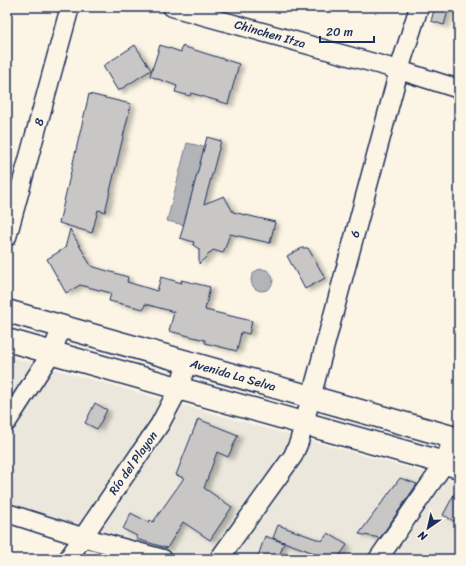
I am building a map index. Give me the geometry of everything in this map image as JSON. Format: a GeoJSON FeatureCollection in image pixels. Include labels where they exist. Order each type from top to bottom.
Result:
{"type":"FeatureCollection","features":[{"type":"Feature","properties":{"kind":"street","name":"8"},"geometry":{"type":"LineString","coordinates":[[7,237],[70,7]]}},
{"type":"Feature","properties":{"kind":"street","name":"Chinchen Itza"},"geometry":{"type":"LineString","coordinates":[[172,7],[399,70],[459,89]]}},
{"type":"Feature","properties":{"kind":"street","name":"6"},"geometry":{"type":"LineString","coordinates":[[219,559],[293,456],[299,442],[399,70],[420,7]]}},
{"type":"Feature","properties":{"kind":"street","name":"Avenida La Selva"},"geometry":{"type":"LineString","coordinates":[[7,311],[456,438]]}},
{"type":"Feature","properties":{"kind":"street"},"geometry":{"type":"LineString","coordinates":[[7,422],[52,352],[62,326]]}},
{"type":"Feature","properties":{"kind":"street"},"geometry":{"type":"LineString","coordinates":[[7,340],[452,465]]}},
{"type":"Feature","properties":{"kind":"street","name":"Río del Playon"},"geometry":{"type":"LineString","coordinates":[[68,559],[160,424],[179,388],[187,362]]}},
{"type":"Feature","properties":{"kind":"street"},"geometry":{"type":"LineString","coordinates":[[378,559],[452,465],[456,438]]}},
{"type":"Feature","properties":{"kind":"street"},"geometry":{"type":"LineString","coordinates":[[7,513],[82,537],[163,559]]}},
{"type":"Feature","properties":{"kind":"shaded area"},"geometry":{"type":"Polygon","coordinates":[[[187,143],[205,147],[184,225],[167,221],[187,143]]]}},
{"type":"Feature","properties":{"kind":"shaded area"},"geometry":{"type":"Polygon","coordinates":[[[262,269],[270,272],[273,280],[270,288],[262,291],[254,288],[251,280],[254,272],[262,269]]]}},
{"type":"Feature","properties":{"kind":"shaded area"},"geometry":{"type":"Polygon","coordinates":[[[7,356],[459,482],[459,559],[193,559],[7,508],[7,356]]]}},
{"type":"Feature","properties":{"kind":"building"},"geometry":{"type":"Polygon","coordinates":[[[435,7],[449,7],[444,25],[431,21],[435,7]]]}},
{"type":"Feature","properties":{"kind":"building"},"geometry":{"type":"Polygon","coordinates":[[[135,45],[151,70],[118,91],[103,66],[135,45]]]}},
{"type":"Feature","properties":{"kind":"building"},"geometry":{"type":"Polygon","coordinates":[[[160,45],[181,52],[182,46],[239,64],[228,104],[191,93],[190,96],[175,92],[177,86],[150,76],[160,45]]]}},
{"type":"Feature","properties":{"kind":"building"},"geometry":{"type":"Polygon","coordinates":[[[89,94],[131,104],[105,212],[98,210],[92,233],[59,223],[89,94]]]}},
{"type":"Feature","properties":{"kind":"building"},"geometry":{"type":"Polygon","coordinates":[[[207,137],[221,141],[204,204],[224,196],[233,212],[275,222],[270,243],[230,234],[223,253],[213,250],[199,264],[199,249],[193,245],[194,242],[180,238],[207,137]]]}},
{"type":"Feature","properties":{"kind":"building"},"geometry":{"type":"Polygon","coordinates":[[[70,229],[91,266],[128,277],[127,282],[157,291],[161,277],[182,283],[181,280],[210,287],[205,310],[252,321],[249,334],[241,332],[237,351],[205,343],[205,340],[169,331],[174,312],[145,304],[144,309],[109,301],[111,293],[80,285],[66,293],[47,259],[65,248],[70,229]]]}},
{"type":"Feature","properties":{"kind":"building"},"geometry":{"type":"Polygon","coordinates":[[[302,248],[308,248],[325,278],[305,289],[287,256],[302,248]]]}},
{"type":"Feature","properties":{"kind":"building"},"geometry":{"type":"Polygon","coordinates":[[[95,403],[107,410],[97,429],[85,423],[95,403]]]}},
{"type":"Feature","properties":{"kind":"building"},"geometry":{"type":"Polygon","coordinates":[[[198,419],[238,435],[228,457],[217,452],[204,488],[232,507],[210,540],[183,522],[167,548],[136,539],[137,536],[123,529],[131,513],[149,523],[150,520],[153,522],[184,478],[176,475],[198,419]]]}},
{"type":"Feature","properties":{"kind":"building"},"geometry":{"type":"Polygon","coordinates":[[[400,478],[417,484],[380,538],[359,534],[400,478]]]}},
{"type":"Feature","properties":{"kind":"building"},"geometry":{"type":"Polygon","coordinates":[[[459,485],[459,524],[443,515],[459,485]]]}},
{"type":"Feature","properties":{"kind":"building"},"geometry":{"type":"Polygon","coordinates":[[[278,525],[322,541],[328,533],[347,545],[337,559],[310,559],[314,553],[273,538],[278,525]]]}},
{"type":"Feature","properties":{"kind":"building"},"geometry":{"type":"Polygon","coordinates":[[[265,536],[284,543],[278,559],[257,559],[265,536]]]}}]}
